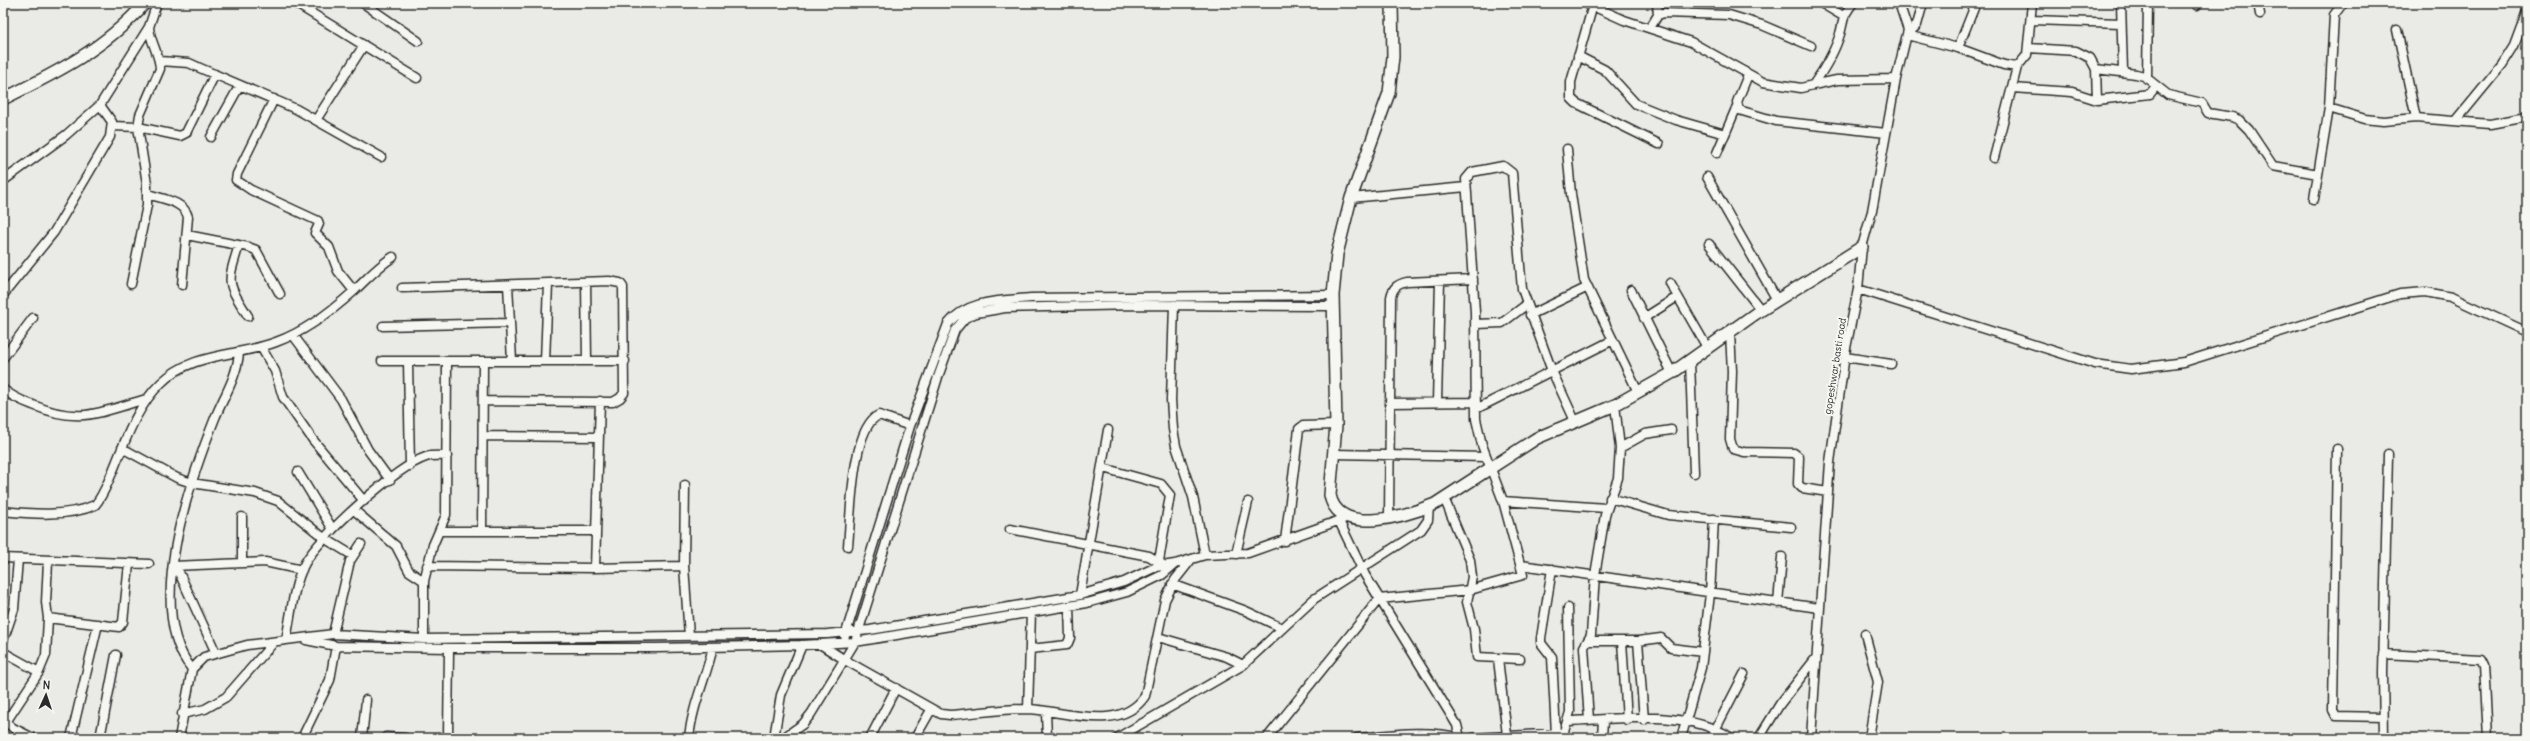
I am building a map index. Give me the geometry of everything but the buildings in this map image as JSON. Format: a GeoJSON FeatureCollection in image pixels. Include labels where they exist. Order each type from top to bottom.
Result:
{"type":"FeatureCollection","features":[{"type":"Feature","properties":{"kind":"street"},"geometry":{"type":"LineString","coordinates":[[3,99],[58,71],[94,50],[126,25],[145,3]]}},
{"type":"Feature","properties":{"kind":"street"},"geometry":{"type":"LineString","coordinates":[[3,182],[66,135],[100,105],[149,27],[157,3]]}},
{"type":"Feature","properties":{"kind":"street"},"geometry":{"type":"LineString","coordinates":[[296,3],[417,78]]}},
{"type":"Feature","properties":{"kind":"street"},"geometry":{"type":"LineString","coordinates":[[363,3],[418,41]]}},
{"type":"Feature","properties":{"kind":"street"},"geometry":{"type":"LineString","coordinates":[[1357,738],[1399,734],[1442,735],[1460,738],[1457,725],[1360,567],[1343,519],[1332,504],[1330,495],[1336,425],[1333,300],[1337,254],[1351,198],[1389,94],[1393,57],[1392,3]]}},
{"type":"Feature","properties":{"kind":"street"},"geometry":{"type":"LineString","coordinates":[[1650,28],[1658,15],[1657,3]]}},
{"type":"Feature","properties":{"kind":"street"},"geometry":{"type":"LineString","coordinates":[[1820,3],[1843,16]]}},
{"type":"Feature","properties":{"kind":"street"},"geometry":{"type":"LineString","coordinates":[[1813,85],[1840,35],[1843,16],[1852,3]]}},
{"type":"Feature","properties":{"kind":"street"},"geometry":{"type":"LineString","coordinates":[[1899,3],[1907,33]]}},
{"type":"Feature","properties":{"kind":"street"},"geometry":{"type":"LineString","coordinates":[[1907,33],[1917,26],[1923,3]]}},
{"type":"Feature","properties":{"kind":"street"},"geometry":{"type":"LineString","coordinates":[[1958,48],[1976,3]]}},
{"type":"Feature","properties":{"kind":"street"},"geometry":{"type":"LineString","coordinates":[[1994,158],[2017,67],[2023,62],[2029,48],[2032,3]]}},
{"type":"Feature","properties":{"kind":"street"},"geometry":{"type":"LineString","coordinates":[[2121,3],[2123,71]]}},
{"type":"Feature","properties":{"kind":"street"},"geometry":{"type":"LineString","coordinates":[[2147,79],[2148,3]]}},
{"type":"Feature","properties":{"kind":"street"},"geometry":{"type":"LineString","coordinates":[[2258,3],[2260,14]]}},
{"type":"Feature","properties":{"kind":"street"},"geometry":{"type":"LineString","coordinates":[[2314,199],[2329,108],[2334,15],[2342,3]]}},
{"type":"Feature","properties":{"kind":"street"},"geometry":{"type":"LineString","coordinates":[[1659,144],[1576,103],[1571,98],[1570,87],[1589,4],[1691,42],[1748,75],[1776,85],[1801,88],[1837,80],[1896,79]]}},
{"type":"Feature","properties":{"kind":"street"},"geometry":{"type":"LineString","coordinates":[[2456,121],[2502,65],[2514,46],[2527,11]]}},
{"type":"Feature","properties":{"kind":"street"},"geometry":{"type":"LineString","coordinates":[[1658,15],[1664,13],[1719,13],[1762,25],[1811,46]]}},
{"type":"Feature","properties":{"kind":"street"},"geometry":{"type":"LineString","coordinates":[[2032,20],[2121,23]]}},
{"type":"Feature","properties":{"kind":"street"},"geometry":{"type":"LineString","coordinates":[[131,284],[148,194],[138,127],[140,115],[158,77],[160,61],[150,37],[149,27]]}},
{"type":"Feature","properties":{"kind":"street"},"geometry":{"type":"LineString","coordinates":[[2396,30],[2416,118]]}},
{"type":"Feature","properties":{"kind":"street"},"geometry":{"type":"LineString","coordinates":[[1907,33],[1958,48],[2004,65],[2017,67]]}},
{"type":"Feature","properties":{"kind":"street","name":"gopeshwar basti road"},"geometry":{"type":"LineString","coordinates":[[1811,738],[1828,492],[1845,357],[1858,289],[1862,247],[1872,211],[1896,79],[1907,33]]}},
{"type":"Feature","properties":{"kind":"street"},"geometry":{"type":"LineString","coordinates":[[316,120],[364,45]]}},
{"type":"Feature","properties":{"kind":"street"},"geometry":{"type":"LineString","coordinates":[[2029,48],[2083,53],[2090,58],[2096,69],[2097,100]]}},
{"type":"Feature","properties":{"kind":"street"},"geometry":{"type":"LineString","coordinates":[[1578,56],[1605,70],[1636,104],[1676,120],[1725,134]]}},
{"type":"Feature","properties":{"kind":"street"},"geometry":{"type":"LineString","coordinates":[[160,61],[189,63],[215,74],[316,120],[381,157]]}},
{"type":"Feature","properties":{"kind":"street"},"geometry":{"type":"LineString","coordinates":[[2096,69],[2123,71],[2147,79],[2168,95],[2202,103],[2208,113],[2239,120],[2249,130],[2273,166],[2318,174]]}},
{"type":"Feature","properties":{"kind":"street"},"geometry":{"type":"LineString","coordinates":[[112,126],[138,127],[174,136],[186,133],[215,74]]}},
{"type":"Feature","properties":{"kind":"street"},"geometry":{"type":"LineString","coordinates":[[1716,153],[1737,106],[1748,75]]}},
{"type":"Feature","properties":{"kind":"street"},"geometry":{"type":"LineString","coordinates":[[211,137],[240,85]]}},
{"type":"Feature","properties":{"kind":"street"},"geometry":{"type":"LineString","coordinates":[[2012,88],[2072,92],[2097,100],[2150,94],[2156,86]]}},
{"type":"Feature","properties":{"kind":"street"},"geometry":{"type":"LineString","coordinates":[[274,100],[237,174],[236,180],[251,190],[318,221],[320,224],[315,233],[329,247],[338,271],[354,291]]}},
{"type":"Feature","properties":{"kind":"street"},"geometry":{"type":"LineString","coordinates":[[3,295],[41,252],[110,137],[112,126],[100,105]]}},
{"type":"Feature","properties":{"kind":"street"},"geometry":{"type":"LineString","coordinates":[[1737,106],[1739,110],[1776,121],[1886,133]]}},
{"type":"Feature","properties":{"kind":"street"},"geometry":{"type":"LineString","coordinates":[[2329,108],[2374,120],[2416,118],[2490,124],[2527,117]]}},
{"type":"Feature","properties":{"kind":"street"},"geometry":{"type":"LineString","coordinates":[[1567,149],[1580,259],[1588,288],[1638,392]]}},
{"type":"Feature","properties":{"kind":"street"},"geometry":{"type":"LineString","coordinates":[[1267,738],[1379,599],[1470,590],[1521,577],[1524,572],[1514,548],[1503,501],[1478,433],[1476,406],[1476,324],[1466,187],[1466,180],[1472,172],[1503,166],[1512,173],[1522,289],[1526,305],[1552,371],[1575,421]]}},
{"type":"Feature","properties":{"kind":"street"},"geometry":{"type":"LineString","coordinates":[[1707,177],[1777,300]]}},
{"type":"Feature","properties":{"kind":"street"},"geometry":{"type":"LineString","coordinates":[[1351,198],[1466,187]]}},
{"type":"Feature","properties":{"kind":"street"},"geometry":{"type":"LineString","coordinates":[[148,194],[186,210],[186,235],[182,285]]}},
{"type":"Feature","properties":{"kind":"street"},"geometry":{"type":"LineString","coordinates":[[186,235],[248,247],[260,256],[280,294]]}},
{"type":"Feature","properties":{"kind":"street"},"geometry":{"type":"LineString","coordinates":[[1709,244],[1762,310]]}},
{"type":"Feature","properties":{"kind":"street"},"geometry":{"type":"LineString","coordinates":[[239,245],[229,282],[231,289],[248,316]]}},
{"type":"Feature","properties":{"kind":"street"},"geometry":{"type":"LineString","coordinates":[[1010,529],[1149,556],[1162,563],[1175,564],[1190,561],[1205,555],[1248,553],[1343,519],[1358,520],[1389,518],[1429,506],[1444,498],[1488,462],[1575,421],[1616,405],[1672,373],[1777,300],[1862,247]]}},
{"type":"Feature","properties":{"kind":"street"},"geometry":{"type":"LineString","coordinates":[[3,511],[52,513],[88,508],[95,505],[146,399],[161,382],[179,368],[203,358],[239,353],[261,347],[293,335],[333,309],[379,266],[393,257]]}},
{"type":"Feature","properties":{"kind":"street"},"geometry":{"type":"LineString","coordinates":[[1389,518],[1393,290],[1399,284],[1407,282],[1473,280]]}},
{"type":"Feature","properties":{"kind":"street"},"geometry":{"type":"LineString","coordinates":[[1437,402],[1440,281]]}},
{"type":"Feature","properties":{"kind":"street"},"geometry":{"type":"LineString","coordinates":[[586,282],[587,361]]}},
{"type":"Feature","properties":{"kind":"street"},"geometry":{"type":"LineString","coordinates":[[402,288],[586,282],[617,282],[623,287],[625,361],[624,393],[620,398],[612,402],[483,401]]}},
{"type":"Feature","properties":{"kind":"street"},"geometry":{"type":"LineString","coordinates":[[1670,283],[1708,349]]}},
{"type":"Feature","properties":{"kind":"street"},"geometry":{"type":"LineString","coordinates":[[546,361],[548,284]]}},
{"type":"Feature","properties":{"kind":"street"},"geometry":{"type":"LineString","coordinates":[[508,285],[512,361]]}},
{"type":"Feature","properties":{"kind":"street"},"geometry":{"type":"LineString","coordinates":[[1530,315],[1588,288]]}},
{"type":"Feature","properties":{"kind":"street"},"geometry":{"type":"LineString","coordinates":[[1858,289],[2095,364],[2132,369],[2184,362],[2400,294],[2426,292],[2451,297],[2527,332]]}},
{"type":"Feature","properties":{"kind":"street"},"geometry":{"type":"LineString","coordinates":[[1630,290],[1672,373]]}},
{"type":"Feature","properties":{"kind":"street"},"geometry":{"type":"LineString","coordinates":[[843,643],[910,426],[948,324],[957,313],[982,303],[1031,298],[1104,296],[1333,300]]}},
{"type":"Feature","properties":{"kind":"street"},"geometry":{"type":"LineString","coordinates":[[1644,318],[1677,297]]}},
{"type":"Feature","properties":{"kind":"street"},"geometry":{"type":"LineString","coordinates":[[783,738],[803,724],[811,714],[855,642],[910,462],[938,377],[958,324],[965,318],[976,313],[1005,308],[1333,300]]}},
{"type":"Feature","properties":{"kind":"street"},"geometry":{"type":"LineString","coordinates":[[1174,305],[1171,400],[1173,429],[1185,475],[1194,497],[1205,555]]}},
{"type":"Feature","properties":{"kind":"street"},"geometry":{"type":"LineString","coordinates":[[1476,324],[1502,323],[1526,305]]}},
{"type":"Feature","properties":{"kind":"street"},"geometry":{"type":"LineString","coordinates":[[3,358],[33,318]]}},
{"type":"Feature","properties":{"kind":"street"},"geometry":{"type":"LineString","coordinates":[[383,326],[510,323]]}},
{"type":"Feature","properties":{"kind":"street"},"geometry":{"type":"LineString","coordinates":[[1730,333],[1732,371],[1730,439],[1733,449],[1744,452],[1794,453],[1799,457],[1800,462],[1798,484],[1802,488],[1828,492]]}},
{"type":"Feature","properties":{"kind":"street"},"geometry":{"type":"LineString","coordinates":[[293,335],[341,399],[368,450],[390,480]]}},
{"type":"Feature","properties":{"kind":"street"},"geometry":{"type":"LineString","coordinates":[[1390,403],[1437,402],[1476,406],[1552,371],[1613,340]]}},
{"type":"Feature","properties":{"kind":"street"},"geometry":{"type":"LineString","coordinates":[[261,347],[275,371],[283,397],[312,440],[364,501]]}},
{"type":"Feature","properties":{"kind":"street"},"geometry":{"type":"LineString","coordinates":[[192,669],[182,654],[173,620],[170,599],[174,566],[192,483],[215,418],[235,373],[239,353]]}},
{"type":"Feature","properties":{"kind":"street"},"geometry":{"type":"LineString","coordinates":[[1845,357],[1891,364]]}},
{"type":"Feature","properties":{"kind":"street"},"geometry":{"type":"LineString","coordinates":[[382,361],[625,361]]}},
{"type":"Feature","properties":{"kind":"street"},"geometry":{"type":"LineString","coordinates":[[408,361],[410,466]]}},
{"type":"Feature","properties":{"kind":"street"},"geometry":{"type":"LineString","coordinates":[[424,639],[424,581],[427,566],[446,515],[447,361]]}},
{"type":"Feature","properties":{"kind":"street"},"geometry":{"type":"LineString","coordinates":[[482,531],[483,361]]}},
{"type":"Feature","properties":{"kind":"street"},"geometry":{"type":"LineString","coordinates":[[1690,361],[1694,473]]}},
{"type":"Feature","properties":{"kind":"street"},"geometry":{"type":"LineString","coordinates":[[3,389],[17,399],[63,416],[87,416],[146,399]]}},
{"type":"Feature","properties":{"kind":"street"},"geometry":{"type":"LineString","coordinates":[[595,568],[600,402]]}},
{"type":"Feature","properties":{"kind":"street"},"geometry":{"type":"LineString","coordinates":[[1589,720],[1584,651],[1591,635],[1595,575],[1606,508],[1618,478],[1620,448],[1616,405]]}},
{"type":"Feature","properties":{"kind":"street"},"geometry":{"type":"LineString","coordinates":[[848,546],[858,456],[869,423],[879,415],[910,426]]}},
{"type":"Feature","properties":{"kind":"street"},"geometry":{"type":"LineString","coordinates":[[1285,541],[1299,429],[1303,426],[1336,425]]}},
{"type":"Feature","properties":{"kind":"street"},"geometry":{"type":"LineString","coordinates":[[1080,595],[1103,468],[1108,430]]}},
{"type":"Feature","properties":{"kind":"street"},"geometry":{"type":"LineString","coordinates":[[1620,448],[1645,434],[1671,430]]}},
{"type":"Feature","properties":{"kind":"street"},"geometry":{"type":"LineString","coordinates":[[483,436],[598,438]]}},
{"type":"Feature","properties":{"kind":"street"},"geometry":{"type":"LineString","coordinates":[[122,448],[177,478],[192,483],[268,496],[278,501],[324,538],[352,556]]}},
{"type":"Feature","properties":{"kind":"street"},"geometry":{"type":"LineString","coordinates":[[2337,449],[2333,710],[2336,716],[2383,717]]}},
{"type":"Feature","properties":{"kind":"street"},"geometry":{"type":"LineString","coordinates":[[1334,454],[1391,455],[1488,462]]}},
{"type":"Feature","properties":{"kind":"street"},"geometry":{"type":"LineString","coordinates":[[2384,738],[2383,654],[2388,454]]}},
{"type":"Feature","properties":{"kind":"street"},"geometry":{"type":"LineString","coordinates":[[286,640],[302,570],[332,528],[390,480],[410,466],[425,457],[447,456]]}},
{"type":"Feature","properties":{"kind":"street"},"geometry":{"type":"LineString","coordinates":[[179,738],[182,714],[192,669],[204,657],[247,645],[333,634],[424,639],[689,636],[846,632],[1080,595],[1112,586],[1162,563],[1170,495],[1168,490],[1161,484],[1103,468]]}},
{"type":"Feature","properties":{"kind":"street"},"geometry":{"type":"LineString","coordinates":[[298,472],[332,528]]}},
{"type":"Feature","properties":{"kind":"street"},"geometry":{"type":"LineString","coordinates":[[685,485],[684,566],[689,636]]}},
{"type":"Feature","properties":{"kind":"street"},"geometry":{"type":"LineString","coordinates":[[1444,498],[1470,560],[1472,577],[1467,602],[1474,629],[1477,657],[1520,659]]}},
{"type":"Feature","properties":{"kind":"street"},"geometry":{"type":"LineString","coordinates":[[1610,498],[1662,514],[1791,527]]}},
{"type":"Feature","properties":{"kind":"street"},"geometry":{"type":"LineString","coordinates":[[1503,501],[1606,508]]}},
{"type":"Feature","properties":{"kind":"street"},"geometry":{"type":"LineString","coordinates":[[1236,554],[1248,502]]}},
{"type":"Feature","properties":{"kind":"street"},"geometry":{"type":"LineString","coordinates":[[1117,738],[1243,665],[1314,599],[1360,567],[1421,530],[1426,525],[1429,506]]}},
{"type":"Feature","properties":{"kind":"street"},"geometry":{"type":"LineString","coordinates":[[354,510],[396,546],[409,571],[424,581]]}},
{"type":"Feature","properties":{"kind":"street"},"geometry":{"type":"LineString","coordinates":[[242,517],[242,562]]}},
{"type":"Feature","properties":{"kind":"street"},"geometry":{"type":"LineString","coordinates":[[1681,738],[1699,681],[1710,594],[1714,519]]}},
{"type":"Feature","properties":{"kind":"street"},"geometry":{"type":"LineString","coordinates":[[440,530],[596,531]]}},
{"type":"Feature","properties":{"kind":"street"},"geometry":{"type":"LineString","coordinates":[[333,634],[352,556],[361,544]]}},
{"type":"Feature","properties":{"kind":"street"},"geometry":{"type":"LineString","coordinates":[[1778,603],[1782,557]]}},
{"type":"Feature","properties":{"kind":"street"},"geometry":{"type":"LineString","coordinates":[[3,558],[48,562],[149,564]]}},
{"type":"Feature","properties":{"kind":"street"},"geometry":{"type":"LineString","coordinates":[[3,641],[14,609],[18,559]]}},
{"type":"Feature","properties":{"kind":"street"},"geometry":{"type":"LineString","coordinates":[[820,644],[931,710],[950,715],[1028,709],[1107,717],[1135,708],[1145,696],[1149,684],[1165,600],[1172,584],[1190,561]]}},
{"type":"Feature","properties":{"kind":"street"},"geometry":{"type":"LineString","coordinates":[[33,738],[5,720],[38,672],[46,655],[48,618],[46,602],[48,562]]}},
{"type":"Feature","properties":{"kind":"street"},"geometry":{"type":"LineString","coordinates":[[174,566],[265,562],[302,570]]}},
{"type":"Feature","properties":{"kind":"street"},"geometry":{"type":"LineString","coordinates":[[48,618],[114,627],[121,625],[129,564]]}},
{"type":"Feature","properties":{"kind":"street"},"geometry":{"type":"LineString","coordinates":[[300,638],[336,646],[449,648],[713,647],[855,642],[1069,606],[1127,592],[1162,575],[1175,564]]}},
{"type":"Feature","properties":{"kind":"street"},"geometry":{"type":"LineString","coordinates":[[1521,565],[1595,575],[1710,594],[1819,608]]}},
{"type":"Feature","properties":{"kind":"street"},"geometry":{"type":"LineString","coordinates":[[174,566],[216,653]]}},
{"type":"Feature","properties":{"kind":"street"},"geometry":{"type":"LineString","coordinates":[[427,566],[595,568],[684,566]]}},
{"type":"Feature","properties":{"kind":"street"},"geometry":{"type":"LineString","coordinates":[[1552,569],[1541,643],[1552,657],[1561,735]]}},
{"type":"Feature","properties":{"kind":"street"},"geometry":{"type":"LineString","coordinates":[[1172,584],[1246,611],[1282,628]]}},
{"type":"Feature","properties":{"kind":"street"},"geometry":{"type":"LineString","coordinates":[[1030,649],[1067,645],[1070,638],[1069,606]]}},
{"type":"Feature","properties":{"kind":"street"},"geometry":{"type":"LineString","coordinates":[[1561,735],[1569,721],[1568,608]]}},
{"type":"Feature","properties":{"kind":"street"},"geometry":{"type":"LineString","coordinates":[[1028,709],[1031,612]]}},
{"type":"Feature","properties":{"kind":"street"},"geometry":{"type":"LineString","coordinates":[[71,738],[98,624]]}},
{"type":"Feature","properties":{"kind":"street"},"geometry":{"type":"LineString","coordinates":[[1865,634],[1878,682],[1869,738]]}},
{"type":"Feature","properties":{"kind":"street"},"geometry":{"type":"LineString","coordinates":[[1158,637],[1227,657],[1243,665]]}},
{"type":"Feature","properties":{"kind":"street"},"geometry":{"type":"LineString","coordinates":[[1588,641],[1622,642],[1661,638],[1671,648],[1703,652]]}},
{"type":"Feature","properties":{"kind":"street"},"geometry":{"type":"LineString","coordinates":[[1638,641],[1644,720]]}},
{"type":"Feature","properties":{"kind":"street"},"geometry":{"type":"LineString","coordinates":[[182,714],[205,709],[226,697],[274,642]]}},
{"type":"Feature","properties":{"kind":"street"},"geometry":{"type":"LineString","coordinates":[[1622,642],[1627,720]]}},
{"type":"Feature","properties":{"kind":"street"},"geometry":{"type":"LineString","coordinates":[[774,738],[782,690],[802,645]]}},
{"type":"Feature","properties":{"kind":"street"},"geometry":{"type":"LineString","coordinates":[[302,738],[330,680],[336,646]]}},
{"type":"Feature","properties":{"kind":"street"},"geometry":{"type":"LineString","coordinates":[[689,738],[694,706],[708,670],[713,647]]}},
{"type":"Feature","properties":{"kind":"street"},"geometry":{"type":"LineString","coordinates":[[448,738],[449,648]]}},
{"type":"Feature","properties":{"kind":"street"},"geometry":{"type":"LineString","coordinates":[[3,652],[38,672]]}},
{"type":"Feature","properties":{"kind":"street"},"geometry":{"type":"LineString","coordinates":[[2383,654],[2481,659],[2484,665],[2488,738]]}},
{"type":"Feature","properties":{"kind":"street"},"geometry":{"type":"LineString","coordinates":[[100,738],[116,655]]}},
{"type":"Feature","properties":{"kind":"street"},"geometry":{"type":"LineString","coordinates":[[1759,738],[1780,704],[1816,658]]}},
{"type":"Feature","properties":{"kind":"street"},"geometry":{"type":"LineString","coordinates":[[1498,659],[1507,735]]}},
{"type":"Feature","properties":{"kind":"street"},"geometry":{"type":"LineString","coordinates":[[1711,738],[1744,674]]}},
{"type":"Feature","properties":{"kind":"street"},"geometry":{"type":"LineString","coordinates":[[870,738],[896,688]]}},
{"type":"Feature","properties":{"kind":"street"},"geometry":{"type":"LineString","coordinates":[[362,738],[366,700]]}},
{"type":"Feature","properties":{"kind":"street"},"geometry":{"type":"LineString","coordinates":[[918,737],[931,710]]}},
{"type":"Feature","properties":{"kind":"street"},"geometry":{"type":"LineString","coordinates":[[1046,712],[1048,738]]}},
{"type":"Feature","properties":{"kind":"street"},"geometry":{"type":"LineString","coordinates":[[1602,738],[1603,720]]}},
{"type":"Feature","properties":{"kind":"street"},"geometry":{"type":"LineString","coordinates":[[1569,721],[1686,720],[1716,728],[1732,738]]}},
{"type":"Feature","properties":{"kind":"street"},"geometry":{"type":"LineString","coordinates":[[1473,738],[1507,735],[1561,735]]}},
{"type":"Feature","properties":{"kind":"street"},"geometry":{"type":"LineString","coordinates":[[386,737],[405,738]]}}]}
